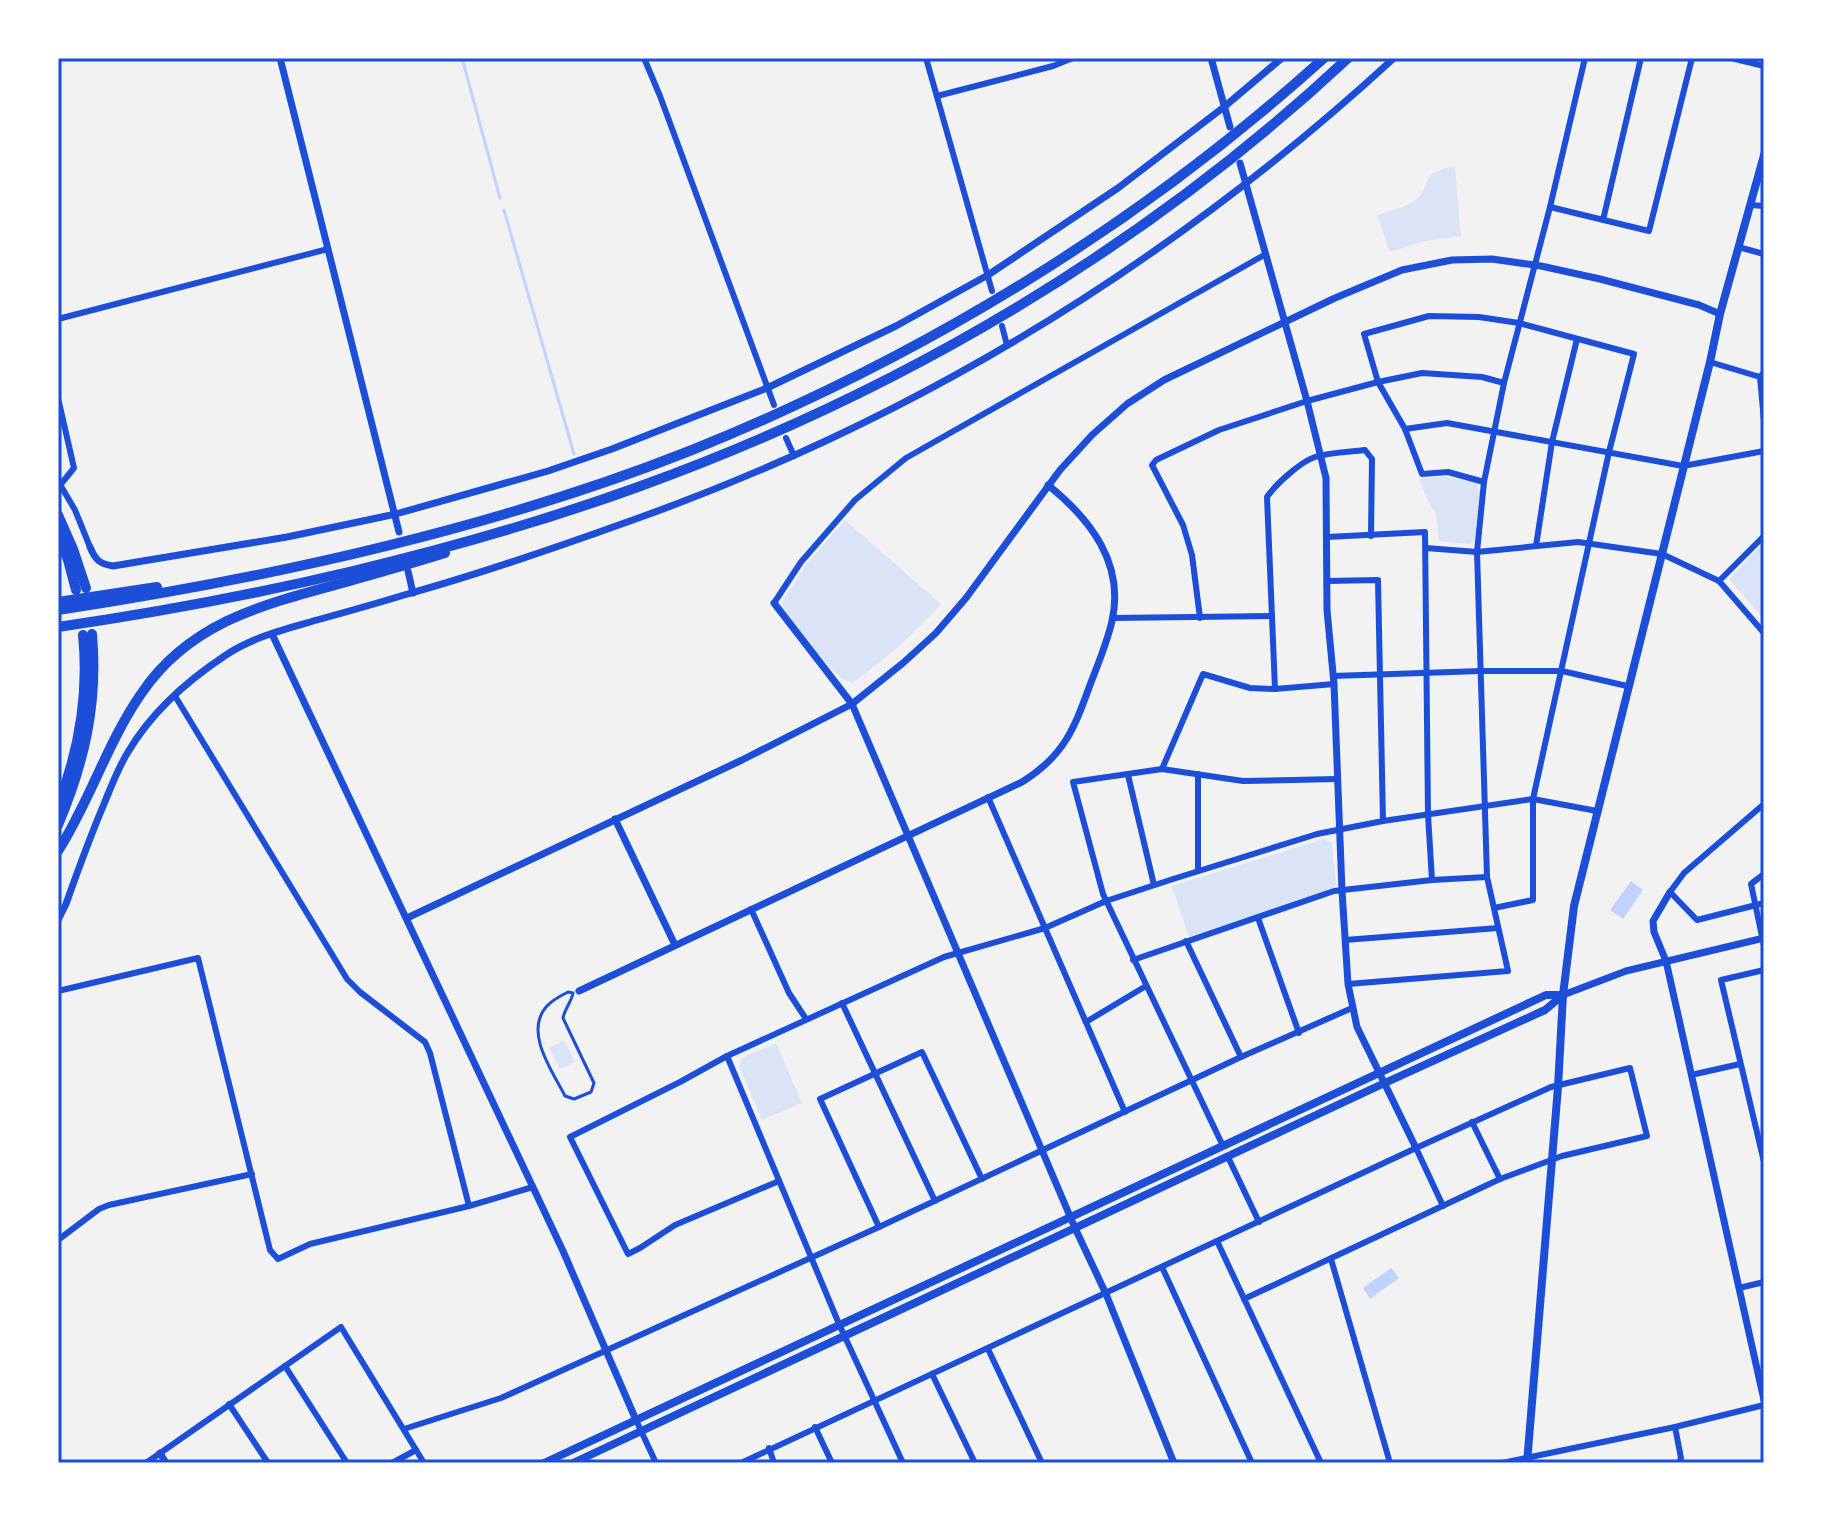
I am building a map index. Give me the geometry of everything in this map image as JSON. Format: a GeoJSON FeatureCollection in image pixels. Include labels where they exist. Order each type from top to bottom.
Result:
{"type":"FeatureCollection","features":[{"type":"Feature","properties":{"kind":"highway"},"geometry":{"type":"LineString","coordinates":[[58,610],[239,579],[408,540],[574,491],[704,445],[855,377],[981,308],[1149,199],[1239,131],[1324,58]]}},
{"type":"Feature","properties":{"kind":"highway"},"geometry":{"type":"LineString","coordinates":[[58,627],[200,602],[412,555],[521,525],[640,487],[752,442],[863,392],[936,354],[1043,291],[1158,214],[1249,144],[1348,58]]}},
{"type":"Feature","properties":{"kind":"highway"},"geometry":{"type":"LineString","coordinates":[[58,515],[73,549],[81,589],[58,534]]}},
{"type":"Feature","properties":{"kind":"highway"},"geometry":{"type":"LineString","coordinates":[[58,861],[61,846],[140,695],[163,666],[196,637],[251,609],[414,563],[521,525]]}},
{"type":"Feature","properties":{"kind":"highway"},"geometry":{"type":"LineString","coordinates":[[58,602],[166,585],[239,579]]}},
{"type":"Feature","properties":{"kind":"highway"},"geometry":{"type":"LineString","coordinates":[[58,805],[70,772],[81,722],[88,635],[93,696],[90,725],[77,776],[58,825]]}},
{"type":"Feature","properties":{"kind":"main road"},"geometry":{"type":"LineString","coordinates":[[1527,1460],[1563,995],[1574,906],[1720,314],[1764,155]]}},
{"type":"Feature","properties":{"kind":"main road"},"geometry":{"type":"LineString","coordinates":[[544,1463],[1546,995],[1563,995]]}},
{"type":"Feature","properties":{"kind":"main road"},"geometry":{"type":"LineString","coordinates":[[573,1463],[1545,1010],[1563,995]]}},
{"type":"Feature","properties":{"kind":"street"},"geometry":{"type":"LineString","coordinates":[[280,58],[399,532]]}},
{"type":"Feature","properties":{"kind":"street"},"geometry":{"type":"LineString","coordinates":[[644,58],[774,405]]}},
{"type":"Feature","properties":{"kind":"street"},"geometry":{"type":"LineString","coordinates":[[926,58],[992,291]]}},
{"type":"Feature","properties":{"kind":"street"},"geometry":{"type":"LineString","coordinates":[[937,96],[1073,58]]}},
{"type":"Feature","properties":{"kind":"street"},"geometry":{"type":"LineString","coordinates":[[1211,58],[1230,127]]}},
{"type":"Feature","properties":{"kind":"street"},"geometry":{"type":"LineString","coordinates":[[58,398],[74,468],[60,482],[90,547],[103,564],[113,566],[287,537],[396,514],[548,471],[612,449],[767,388],[896,326],[988,275],[1118,188],[1282,58]]}},
{"type":"Feature","properties":{"kind":"street"},"geometry":{"type":"LineString","coordinates":[[58,920],[126,754],[157,713],[192,680],[227,654],[272,634],[520,559],[663,509],[753,474],[896,407],[1007,345],[1128,271],[1246,184],[1340,108],[1394,58]]}},
{"type":"Feature","properties":{"kind":"street"},"geometry":{"type":"LineString","coordinates":[[1348,984],[1508,971],[1487,877],[1477,552],[1484,482],[1504,383],[1585,58]]}},
{"type":"Feature","properties":{"kind":"street"},"geometry":{"type":"LineString","coordinates":[[1603,220],[1641,58]]}},
{"type":"Feature","properties":{"kind":"street"},"geometry":{"type":"LineString","coordinates":[[1550,207],[1649,231],[1692,58]]}},
{"type":"Feature","properties":{"kind":"street"},"geometry":{"type":"LineString","coordinates":[[1731,58],[1764,66]]}},
{"type":"Feature","properties":{"kind":"street"},"geometry":{"type":"LineString","coordinates":[[1240,163],[1326,478],[1327,610],[1345,940],[1352,1008],[1357,1027],[1443,1206]]}},
{"type":"Feature","properties":{"kind":"street"},"geometry":{"type":"LineString","coordinates":[[1751,205],[1764,206]]}},
{"type":"Feature","properties":{"kind":"street"},"geometry":{"type":"LineString","coordinates":[[1738,247],[1764,254]]}},
{"type":"Feature","properties":{"kind":"street"},"geometry":{"type":"LineString","coordinates":[[58,319],[328,249]]}},
{"type":"Feature","properties":{"kind":"street"},"geometry":{"type":"LineString","coordinates":[[1174,1463],[1106,1294],[852,704],[774,603],[801,562],[855,500],[906,458],[1266,254]]}},
{"type":"Feature","properties":{"kind":"street"},"geometry":{"type":"LineString","coordinates":[[407,918],[742,760],[852,704],[936,633],[966,598],[1048,485],[1092,435],[1142,393],[1377,280],[1429,264],[1492,259],[1534,264],[1699,305],[1720,314]]}},
{"type":"Feature","properties":{"kind":"street"},"geometry":{"type":"LineString","coordinates":[[1484,482],[1448,472],[1422,474],[1405,429],[1378,382],[1364,334],[1429,316],[1479,317],[1519,323],[1634,354],[1609,452],[1533,799],[1533,900],[1494,908]]}},
{"type":"Feature","properties":{"kind":"street"},"geometry":{"type":"LineString","coordinates":[[1002,326],[1007,345]]}},
{"type":"Feature","properties":{"kind":"street"},"geometry":{"type":"LineString","coordinates":[[1536,546],[1552,442],[1577,339]]}},
{"type":"Feature","properties":{"kind":"street"},"geometry":{"type":"LineString","coordinates":[[1710,362],[1762,374],[1764,421]]}},
{"type":"Feature","properties":{"kind":"street"},"geometry":{"type":"LineString","coordinates":[[1200,618],[1192,555],[1183,525],[1152,465],[1156,460],[1219,430],[1378,382],[1422,373],[1482,377],[1504,383]]}},
{"type":"Feature","properties":{"kind":"street"},"geometry":{"type":"LineString","coordinates":[[1405,429],[1447,423],[1683,466],[1764,451]]}},
{"type":"Feature","properties":{"kind":"street"},"geometry":{"type":"LineString","coordinates":[[786,438],[794,456]]}},
{"type":"Feature","properties":{"kind":"street"},"geometry":{"type":"LineString","coordinates":[[1275,689],[1267,497],[1273,488],[1309,460],[1365,450],[1372,459],[1371,536]]}},
{"type":"Feature","properties":{"kind":"street"},"geometry":{"type":"LineString","coordinates":[[579,991],[1022,782],[1037,773],[1065,744],[1105,646],[1113,618],[1113,584],[1101,543],[1083,516],[1048,485]]}},
{"type":"Feature","properties":{"kind":"street"},"geometry":{"type":"LineString","coordinates":[[1327,537],[1425,532],[1428,815],[1432,880]]}},
{"type":"Feature","properties":{"kind":"street"},"geometry":{"type":"LineString","coordinates":[[1719,581],[1764,536]]}},
{"type":"Feature","properties":{"kind":"street"},"geometry":{"type":"LineString","coordinates":[[1426,548],[1477,552],[1578,542],[1662,554],[1719,581],[1764,633]]}},
{"type":"Feature","properties":{"kind":"street"},"geometry":{"type":"LineString","coordinates":[[408,571],[413,593]]}},
{"type":"Feature","properties":{"kind":"street"},"geometry":{"type":"LineString","coordinates":[[1327,581],[1378,580],[1383,821]]}},
{"type":"Feature","properties":{"kind":"street"},"geometry":{"type":"LineString","coordinates":[[1113,618],[1272,616]]}},
{"type":"Feature","properties":{"kind":"street"},"geometry":{"type":"LineString","coordinates":[[272,634],[570,1265],[656,1463]]}},
{"type":"Feature","properties":{"kind":"street"},"geometry":{"type":"LineString","coordinates":[[1162,769],[1203,674],[1250,688],[1275,689],[1379,674],[1562,671],[1627,686]]}},
{"type":"Feature","properties":{"kind":"street"},"geometry":{"type":"LineString","coordinates":[[175,696],[347,979],[425,1042],[469,1206]]}},
{"type":"Feature","properties":{"kind":"street"},"geometry":{"type":"LineString","coordinates":[[1223,1146],[1106,901],[1073,782],[1162,769],[1243,781],[1337,779]]}},
{"type":"Feature","properties":{"kind":"street"},"geometry":{"type":"LineString","coordinates":[[1198,774],[1198,871]]}},
{"type":"Feature","properties":{"kind":"street"},"geometry":{"type":"LineString","coordinates":[[1128,775],[1154,885]]}},
{"type":"Feature","properties":{"kind":"street"},"geometry":{"type":"LineString","coordinates":[[988,797],[1125,1112]]}},
{"type":"Feature","properties":{"kind":"street"},"geometry":{"type":"LineString","coordinates":[[779,1181],[675,1225],[628,1254],[570,1137],[727,1056],[944,957],[1045,928],[1106,901],[1198,871],[1317,834],[1383,821],[1533,799],[1597,811]]}},
{"type":"Feature","properties":{"kind":"street"},"geometry":{"type":"LineString","coordinates":[[1502,1463],[1675,1427],[1764,1403],[1666,961],[1654,932],[1653,921],[1684,873],[1764,804]]}},
{"type":"Feature","properties":{"kind":"street"},"geometry":{"type":"LineString","coordinates":[[615,819],[675,945]]}},
{"type":"Feature","properties":{"kind":"street"},"geometry":{"type":"LineString","coordinates":[[1563,995],[1626,971],[1763,941],[1760,904],[1751,884],[1764,874]]}},
{"type":"Feature","properties":{"kind":"street"},"geometry":{"type":"LineString","coordinates":[[1133,960],[1322,895],[1432,880],[1487,877]]}},
{"type":"Feature","properties":{"kind":"street"},"geometry":{"type":"LineString","coordinates":[[1670,892],[1697,920],[1760,904]]}},
{"type":"Feature","properties":{"kind":"street"},"geometry":{"type":"LineString","coordinates":[[751,909],[789,993],[806,1019]]}},
{"type":"Feature","properties":{"kind":"street"},"geometry":{"type":"LineString","coordinates":[[1258,918],[1299,1033]]}},
{"type":"Feature","properties":{"kind":"street"},"geometry":{"type":"LineString","coordinates":[[1345,940],[1498,928]]}},
{"type":"Feature","properties":{"kind":"street"},"geometry":{"type":"LineString","coordinates":[[1186,941],[1241,1057]]}},
{"type":"Feature","properties":{"kind":"street"},"geometry":{"type":"LineString","coordinates":[[58,991],[198,958],[270,1250],[278,1259],[310,1244],[469,1206],[533,1187]]}},
{"type":"Feature","properties":{"kind":"street"},"geometry":{"type":"LineString","coordinates":[[1764,970],[1721,980],[1764,1162]]}},
{"type":"Feature","properties":{"kind":"street"},"geometry":{"type":"LineString","coordinates":[[1086,1022],[1146,986]]}},
{"type":"Feature","properties":{"kind":"street"},"geometry":{"type":"LineString","coordinates":[[842,1003],[935,1201]]}},
{"type":"Feature","properties":{"kind":"street"},"geometry":{"type":"LineString","coordinates":[[404,1429],[501,1398],[606,1352],[1352,1008]]}},
{"type":"Feature","properties":{"kind":"street"},"geometry":{"type":"LineString","coordinates":[[879,1227],[820,1099],[922,1052],[982,1179]]}},
{"type":"Feature","properties":{"kind":"street"},"geometry":{"type":"LineString","coordinates":[[727,1056],[839,1324],[903,1463]]}},
{"type":"Feature","properties":{"kind":"street"},"geometry":{"type":"LineString","coordinates":[[1691,1075],[1740,1064]]}},
{"type":"Feature","properties":{"kind":"street"},"geometry":{"type":"LineString","coordinates":[[741,1463],[1472,1122],[1551,1087],[1630,1068],[1647,1136],[1552,1160],[1500,1179],[1244,1299]]}},
{"type":"Feature","properties":{"kind":"street"},"geometry":{"type":"LineString","coordinates":[[1472,1122],[1500,1179]]}},
{"type":"Feature","properties":{"kind":"street"},"geometry":{"type":"LineString","coordinates":[[1228,1157],[1259,1222]]}},
{"type":"Feature","properties":{"kind":"street"},"geometry":{"type":"LineString","coordinates":[[58,1240],[109,1205],[252,1174]]}},
{"type":"Feature","properties":{"kind":"street"},"geometry":{"type":"LineString","coordinates":[[1217,1241],[1321,1463]]}},
{"type":"Feature","properties":{"kind":"street"},"geometry":{"type":"LineString","coordinates":[[1331,1259],[1390,1463]]}},
{"type":"Feature","properties":{"kind":"street"},"geometry":{"type":"LineString","coordinates":[[1162,1267],[1252,1463]]}},
{"type":"Feature","properties":{"kind":"street"},"geometry":{"type":"LineString","coordinates":[[1739,1288],[1764,1282]]}},
{"type":"Feature","properties":{"kind":"street"},"geometry":{"type":"LineString","coordinates":[[146,1463],[341,1327],[424,1463]]}},
{"type":"Feature","properties":{"kind":"street"},"geometry":{"type":"LineString","coordinates":[[988,1349],[1042,1463]]}},
{"type":"Feature","properties":{"kind":"street"},"geometry":{"type":"LineString","coordinates":[[285,1366],[347,1463]]}},
{"type":"Feature","properties":{"kind":"street"},"geometry":{"type":"LineString","coordinates":[[932,1374],[975,1463]]}},
{"type":"Feature","properties":{"kind":"street"},"geometry":{"type":"LineString","coordinates":[[229,1404],[268,1463]]}},
{"type":"Feature","properties":{"kind":"street"},"geometry":{"type":"LineString","coordinates":[[815,1427],[832,1463]]}},
{"type":"Feature","properties":{"kind":"street"},"geometry":{"type":"LineString","coordinates":[[1675,1427],[1681,1458],[1679,1463]]}},
{"type":"Feature","properties":{"kind":"street"},"geometry":{"type":"LineString","coordinates":[[769,1448],[774,1463]]}},
{"type":"Feature","properties":{"kind":"street"},"geometry":{"type":"LineString","coordinates":[[392,1463],[416,1450]]}},
{"type":"Feature","properties":{"kind":"street"},"geometry":{"type":"LineString","coordinates":[[160,1453],[166,1463]]}},
{"type":"Feature","properties":{"kind":"lane"},"geometry":{"type":"LineString","coordinates":[[568,992],[573,993],[563,1018],[594,1083],[591,1092],[581,1098],[565,1096],[540,1044],[541,1014],[550,1003],[568,992]]}},
{"type":"Feature","properties":{"kind":"shaded area"},"geometry":{"type":"Polygon","coordinates":[[[1455,166],[1461,236],[1425,241],[1390,252],[1377,215],[1414,201],[1424,190],[1430,176],[1455,166]]]}},
{"type":"Feature","properties":{"kind":"shaded area"},"geometry":{"type":"Polygon","coordinates":[[[1444,476],[1475,483],[1480,491],[1475,541],[1470,544],[1439,541],[1436,513],[1419,479],[1444,476]]]}},
{"type":"Feature","properties":{"kind":"shaded area"},"geometry":{"type":"Polygon","coordinates":[[[845,520],[941,604],[899,646],[852,683],[844,680],[826,662],[783,608],[782,602],[804,567],[845,520]]]}},
{"type":"Feature","properties":{"kind":"shaded area"},"geometry":{"type":"Polygon","coordinates":[[[1761,545],[1764,548],[1764,619],[1729,579],[1761,545]]]}},
{"type":"Feature","properties":{"kind":"shaded area"},"geometry":{"type":"Polygon","coordinates":[[[1324,839],[1332,843],[1336,885],[1332,889],[1190,940],[1172,886],[1324,839]]]}},
{"type":"Feature","properties":{"kind":"shaded area"},"geometry":{"type":"Polygon","coordinates":[[[564,1040],[575,1062],[560,1069],[549,1048],[564,1040]]]}},
{"type":"Feature","properties":{"kind":"shaded area"},"geometry":{"type":"Polygon","coordinates":[[[776,1043],[802,1103],[762,1120],[739,1066],[742,1058],[776,1043]]]}},
{"type":"Feature","properties":{"kind":"water"},"geometry":{"type":"Polygon","coordinates":[[[1631,881],[1643,890],[1623,919],[1610,910],[1631,881]]]}},
{"type":"Feature","properties":{"kind":"water"},"geometry":{"type":"Polygon","coordinates":[[[1391,1268],[1399,1278],[1370,1299],[1363,1288],[1391,1268]]]}},
{"type":"Feature","properties":{"kind":"waterway"},"geometry":{"type":"LineString","coordinates":[[462,58],[500,198]]}},
{"type":"Feature","properties":{"kind":"waterway"},"geometry":{"type":"LineString","coordinates":[[504,210],[574,454]]}}]}
